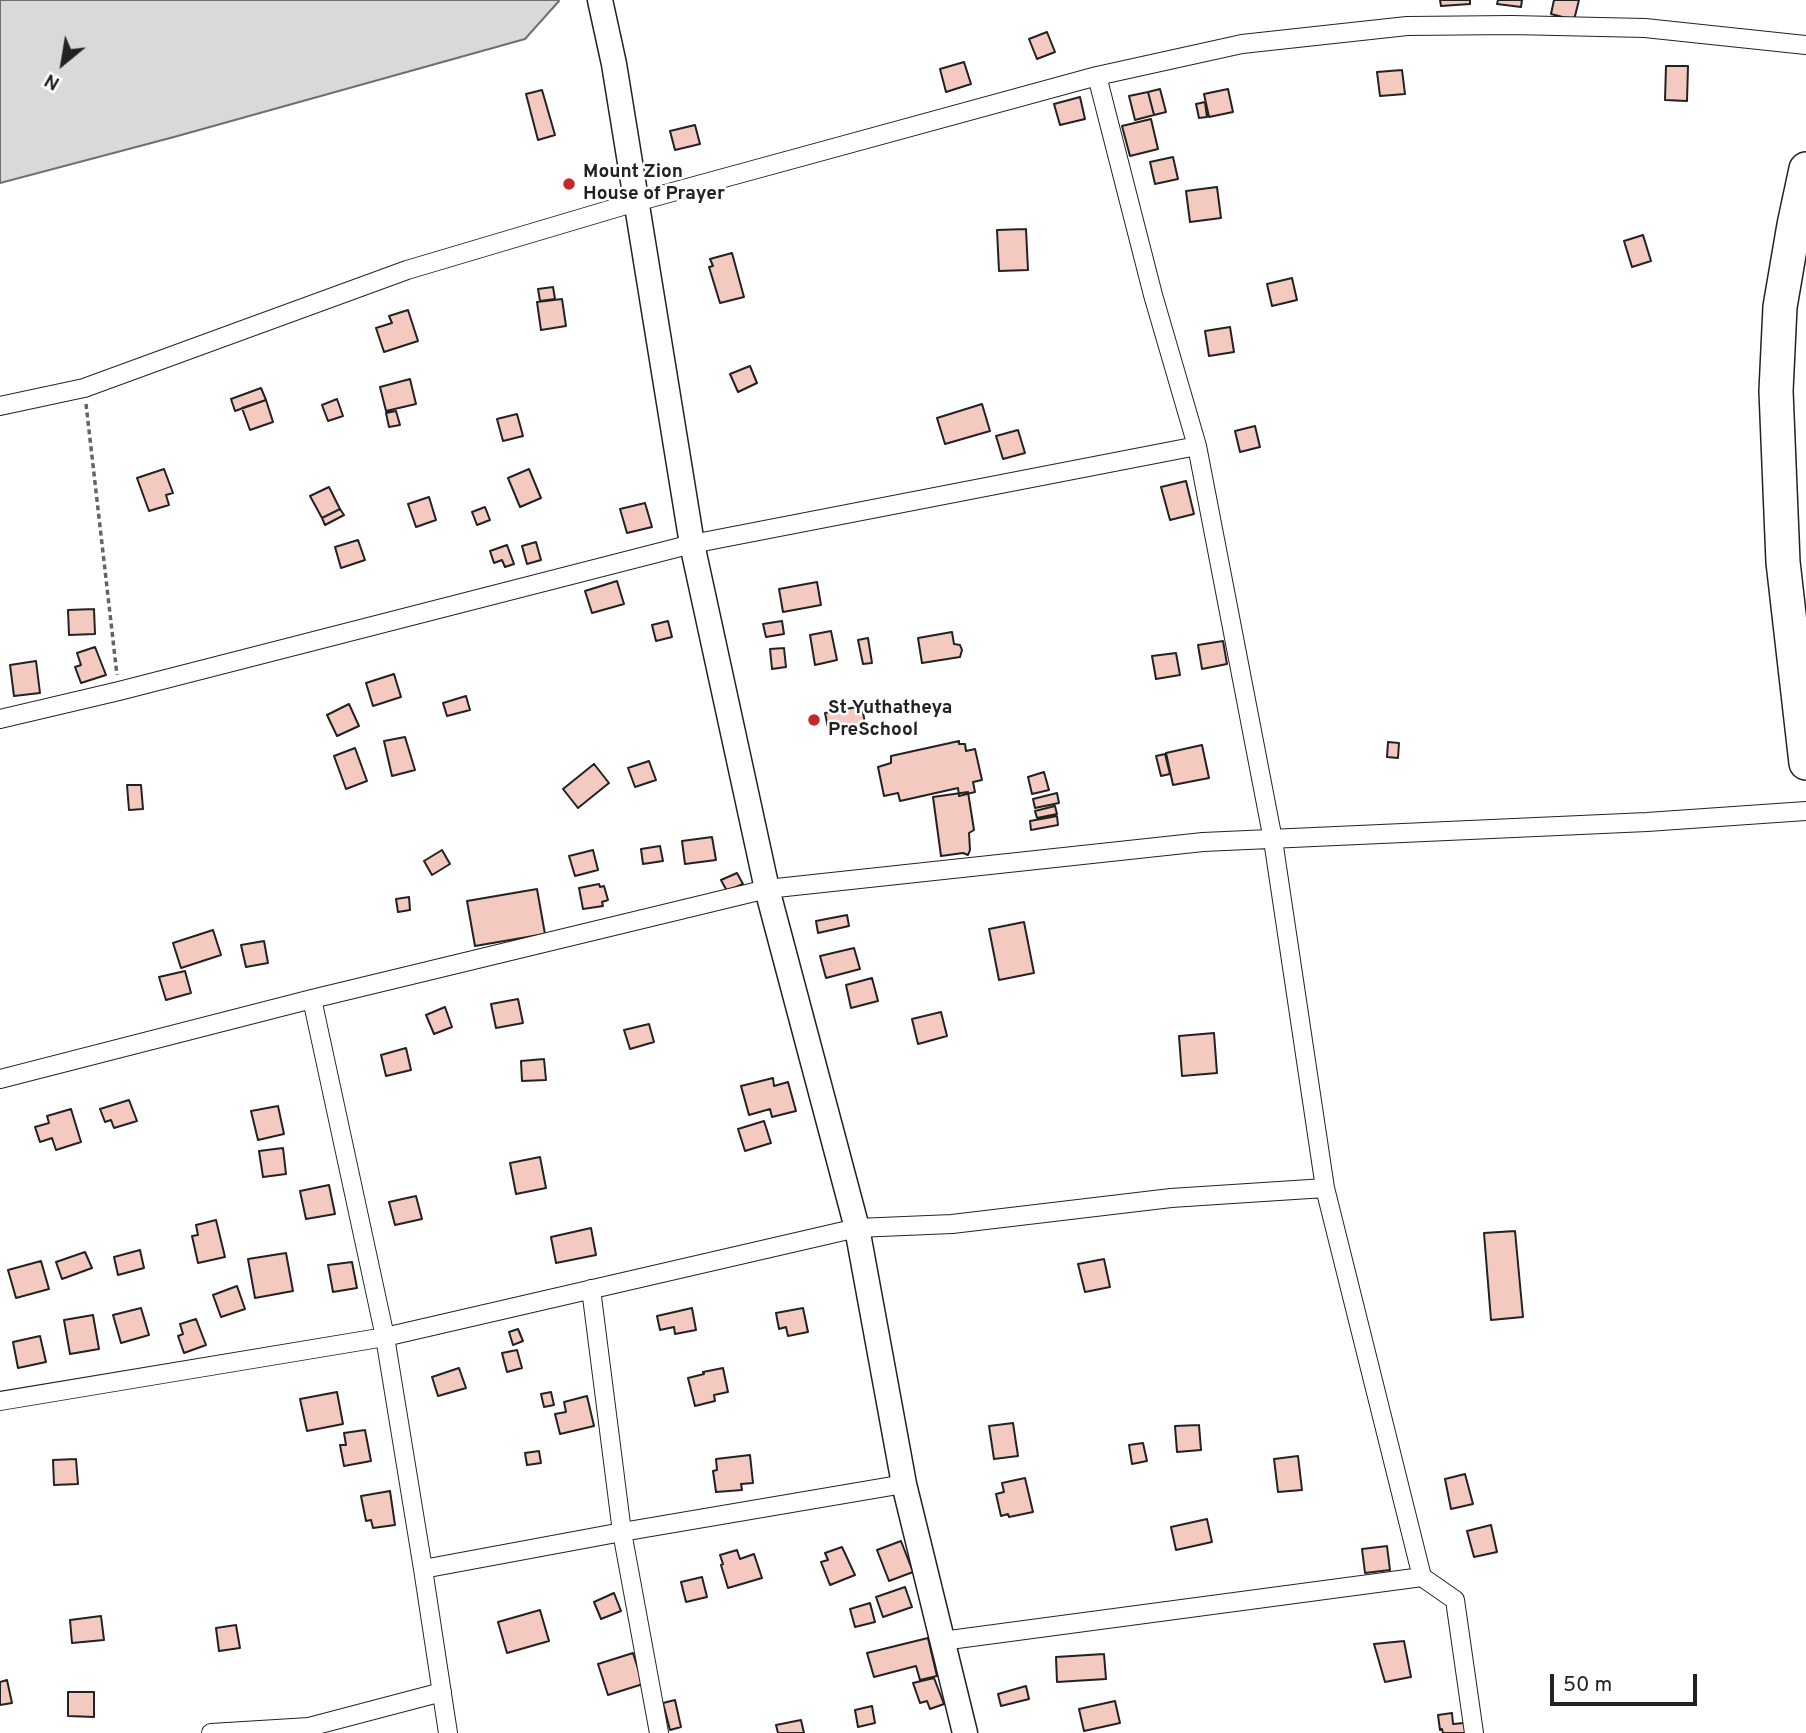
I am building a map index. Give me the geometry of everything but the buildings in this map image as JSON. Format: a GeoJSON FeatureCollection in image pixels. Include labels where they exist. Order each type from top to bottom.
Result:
{"type":"FeatureCollection","features":[{"type":"Feature","properties":{"kind":"highway"},"geometry":{"type":"LineString","coordinates":[[1806,169],[1780,307],[1776,391],[1783,562],[1806,763]]}},
{"type":"Feature","properties":{"kind":"street"},"geometry":{"type":"LineString","coordinates":[[600,0],[614,64],[692,544],[767,889],[857,1228],[904,1484],[965,1733]]}},
{"type":"Feature","properties":{"kind":"street"},"geometry":{"type":"LineString","coordinates":[[0,406],[84,388],[407,270],[636,202],[1097,76],[1242,44],[1407,26],[1512,24],[1644,28],[1806,45]]}},
{"type":"Feature","properties":{"kind":"street"},"geometry":{"type":"LineString","coordinates":[[1097,76],[1153,295],[1197,446],[1273,840],[1325,1188],[1422,1577],[1455,1600],[1474,1733]]}},
{"type":"Feature","properties":{"kind":"street"},"geometry":{"type":"LineString","coordinates":[[0,719],[692,544],[1197,446]]}},
{"type":"Feature","properties":{"kind":"street"},"geometry":{"type":"LineString","coordinates":[[0,1079],[312,999],[767,889],[1203,842],[1647,822],[1806,811]]}},
{"type":"Feature","properties":{"kind":"street"},"geometry":{"type":"LineString","coordinates":[[312,999],[385,1337],[448,1733]]}},
{"type":"Feature","properties":{"kind":"street"},"geometry":{"type":"LineString","coordinates":[[0,1401],[385,1337],[857,1228],[952,1224],[1171,1198],[1325,1188]]}},
{"type":"Feature","properties":{"kind":"street"},"geometry":{"type":"LineString","coordinates":[[591,1289],[622,1532],[659,1733]]}},
{"type":"Feature","properties":{"kind":"street"},"geometry":{"type":"LineString","coordinates":[[424,1569],[904,1484]]}},
{"type":"Feature","properties":{"kind":"street"},"geometry":{"type":"LineString","coordinates":[[943,1641],[1422,1577]]}},
{"type":"Feature","properties":{"kind":"street"},"geometry":{"type":"LineString","coordinates":[[211,1733],[310,1730],[442,1692]]}},
{"type":"Feature","properties":{"kind":"path"},"geometry":{"type":"LineString","coordinates":[[84,388],[119,691]]}},
{"type":"Feature","properties":{"kind":"shaded area"},"geometry":{"type":"Polygon","coordinates":[[[0,0],[559,1],[525,39],[0,183],[0,0]]]}},
{"type":"Feature","properties":{"kind":"place","name":"Mount Zion House of Prayer"},"geometry":{"type":"Point","coordinates":[569,184]}},
{"type":"Feature","properties":{"kind":"place","name":"St Yuthatheya PreSchool"},"geometry":{"type":"Point","coordinates":[814,720]}}]}
